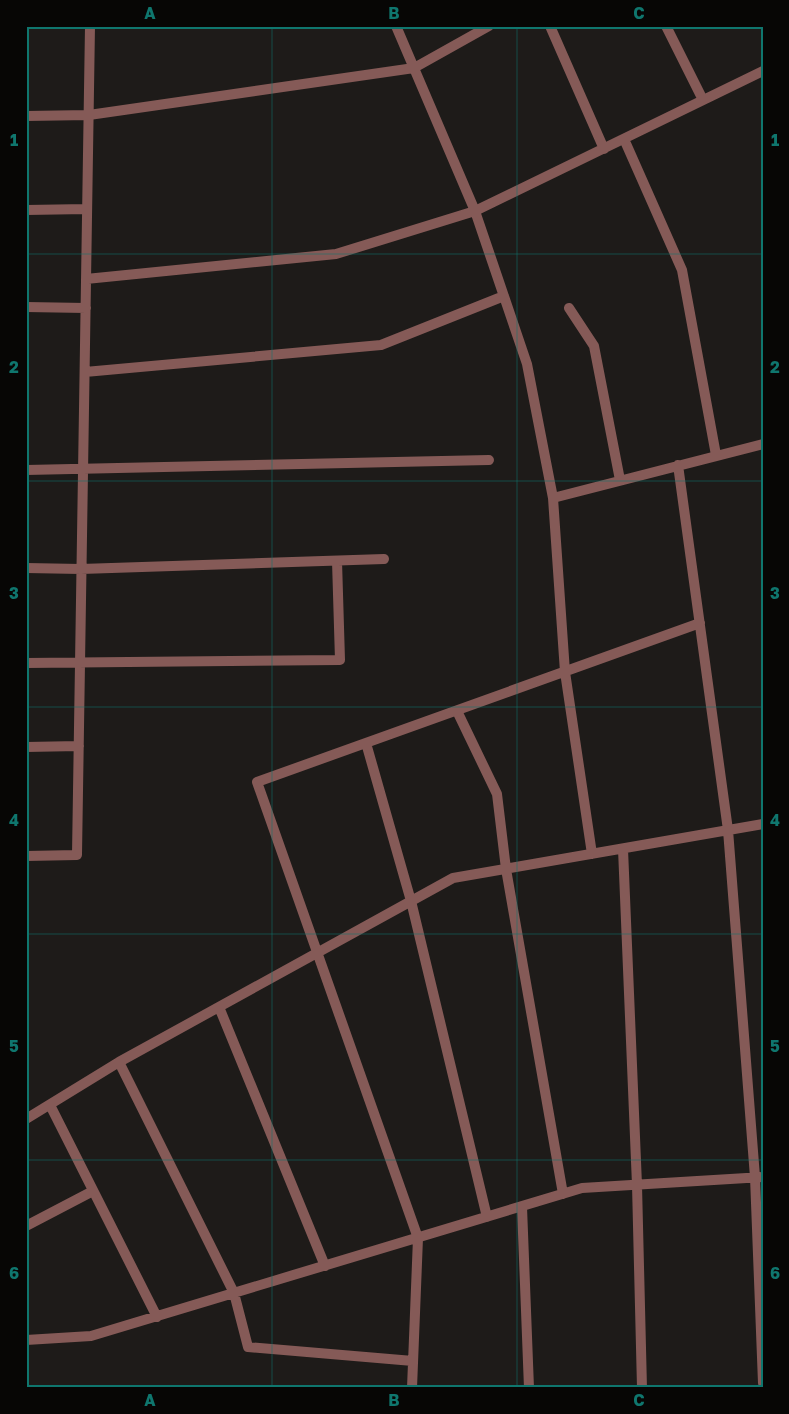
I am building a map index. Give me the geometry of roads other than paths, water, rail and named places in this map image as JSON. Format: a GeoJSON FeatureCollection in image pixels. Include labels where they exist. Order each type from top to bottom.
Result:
{"type":"FeatureCollection","features":[{"type":"Feature","properties":{"kind":"street"},"geometry":{"type":"LineString","coordinates":[[26,856],[77,855],[90,26]]}},
{"type":"Feature","properties":{"kind":"street"},"geometry":{"type":"LineString","coordinates":[[396,26],[475,211],[527,364],[553,498],[565,672],[592,854]]}},
{"type":"Feature","properties":{"kind":"street"},"geometry":{"type":"LineString","coordinates":[[26,116],[89,115],[414,68],[488,26]]}},
{"type":"Feature","properties":{"kind":"street"},"geometry":{"type":"LineString","coordinates":[[550,26],[604,149]]}},
{"type":"Feature","properties":{"kind":"street"},"geometry":{"type":"LineString","coordinates":[[666,26],[703,100]]}},
{"type":"Feature","properties":{"kind":"street"},"geometry":{"type":"LineString","coordinates":[[86,279],[336,254],[475,211],[763,71]]}},
{"type":"Feature","properties":{"kind":"street"},"geometry":{"type":"LineString","coordinates":[[624,139],[682,270],[716,455]]}},
{"type":"Feature","properties":{"kind":"street"},"geometry":{"type":"LineString","coordinates":[[26,210],[87,209]]}},
{"type":"Feature","properties":{"kind":"street"},"geometry":{"type":"LineString","coordinates":[[85,372],[381,345],[504,296]]}},
{"type":"Feature","properties":{"kind":"street"},"geometry":{"type":"LineString","coordinates":[[26,307],[86,308]]}},
{"type":"Feature","properties":{"kind":"street"},"geometry":{"type":"LineString","coordinates":[[569,308],[594,346],[620,480]]}},
{"type":"Feature","properties":{"kind":"street"},"geometry":{"type":"LineString","coordinates":[[553,498],[763,444]]}},
{"type":"Feature","properties":{"kind":"street"},"geometry":{"type":"LineString","coordinates":[[26,470],[489,460]]}},
{"type":"Feature","properties":{"kind":"street"},"geometry":{"type":"LineString","coordinates":[[678,465],[728,830],[759,1177],[763,1383]]}},
{"type":"Feature","properties":{"kind":"street"},"geometry":{"type":"LineString","coordinates":[[26,568],[81,569],[384,559]]}},
{"type":"Feature","properties":{"kind":"street"},"geometry":{"type":"LineString","coordinates":[[26,662],[340,660],[337,561]]}},
{"type":"Feature","properties":{"kind":"street"},"geometry":{"type":"LineString","coordinates":[[412,1388],[418,1238],[319,952],[257,782],[700,623]]}},
{"type":"Feature","properties":{"kind":"street"},"geometry":{"type":"LineString","coordinates":[[457,710],[496,794],[506,869],[563,1194]]}},
{"type":"Feature","properties":{"kind":"street"},"geometry":{"type":"LineString","coordinates":[[366,744],[411,901],[487,1217]]}},
{"type":"Feature","properties":{"kind":"street"},"geometry":{"type":"LineString","coordinates":[[26,747],[79,746]]}},
{"type":"Feature","properties":{"kind":"street"},"geometry":{"type":"LineString","coordinates":[[26,1119],[119,1062],[453,878],[763,824]]}},
{"type":"Feature","properties":{"kind":"street"},"geometry":{"type":"LineString","coordinates":[[623,849],[642,1388]]}},
{"type":"Feature","properties":{"kind":"street"},"geometry":{"type":"LineString","coordinates":[[219,1007],[325,1266]]}},
{"type":"Feature","properties":{"kind":"street"},"geometry":{"type":"LineString","coordinates":[[119,1062],[234,1293],[248,1348],[413,1361]]}},
{"type":"Feature","properties":{"kind":"street"},"geometry":{"type":"LineString","coordinates":[[50,1105],[157,1316]]}},
{"type":"Feature","properties":{"kind":"street"},"geometry":{"type":"LineString","coordinates":[[26,1340],[91,1336],[582,1188],[759,1177]]}},
{"type":"Feature","properties":{"kind":"street"},"geometry":{"type":"LineString","coordinates":[[26,1226],[93,1191]]}},
{"type":"Feature","properties":{"kind":"street"},"geometry":{"type":"LineString","coordinates":[[522,1207],[529,1388]]}}]}
